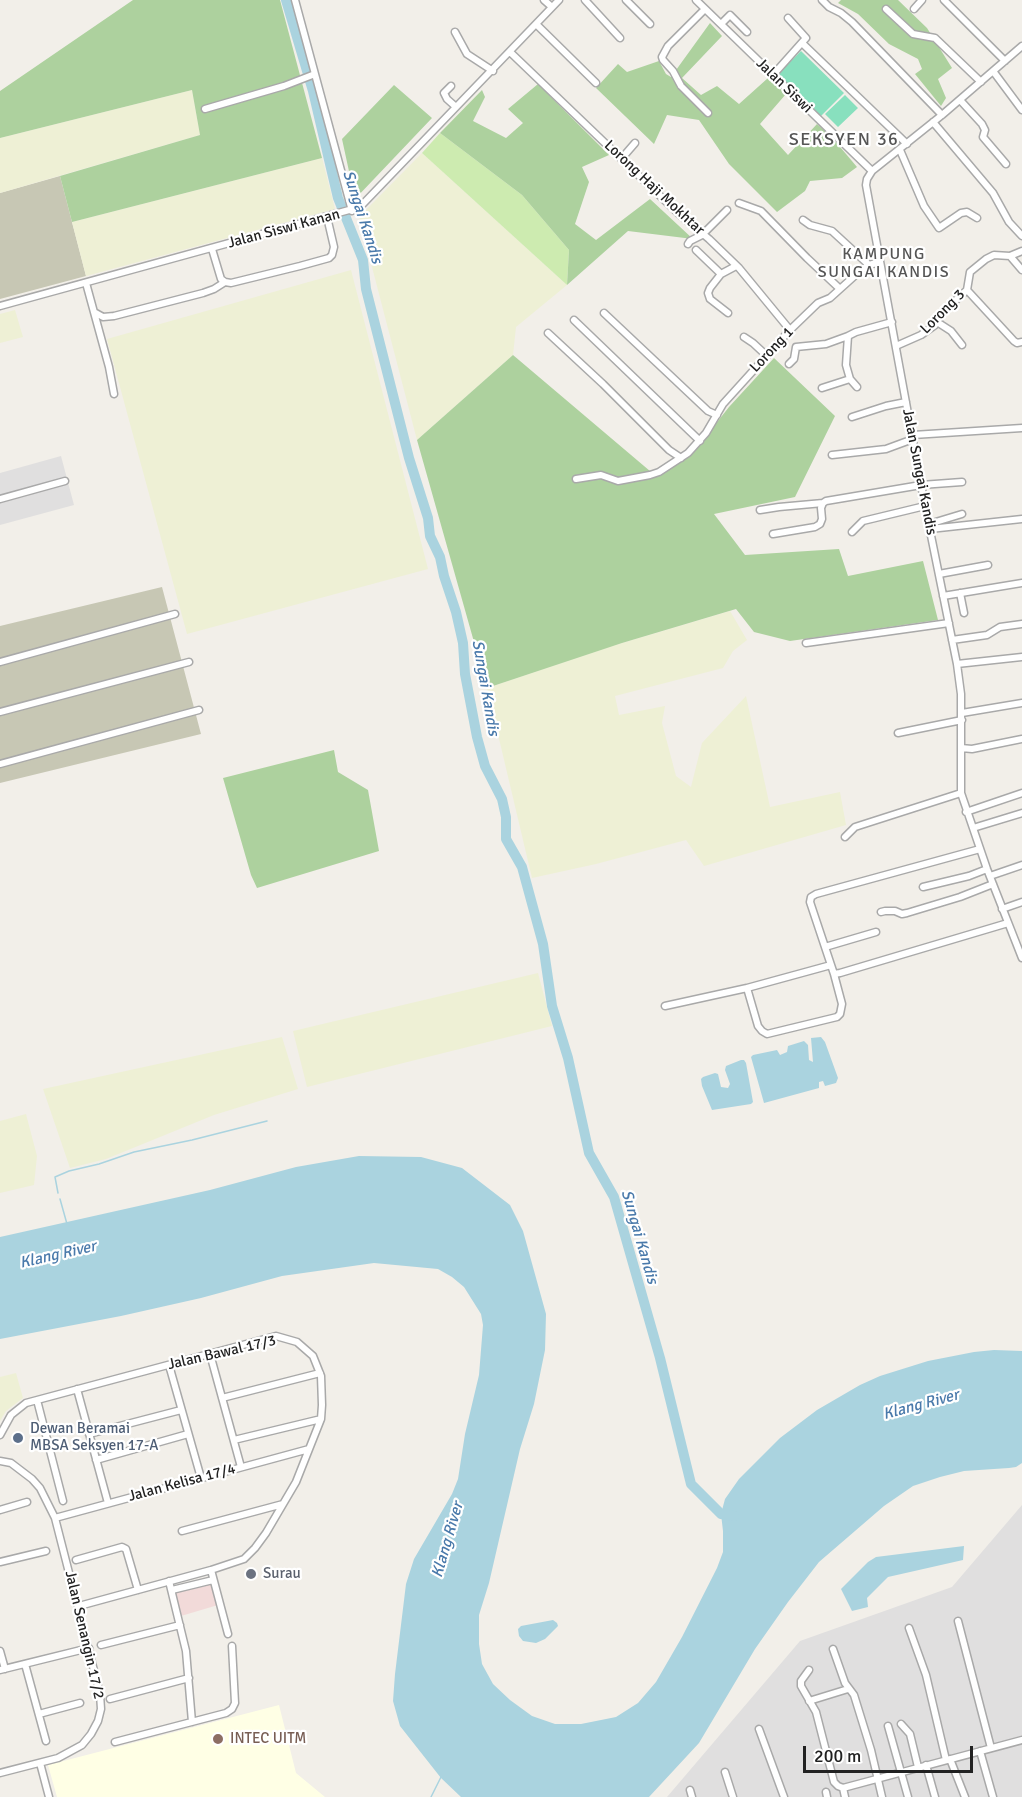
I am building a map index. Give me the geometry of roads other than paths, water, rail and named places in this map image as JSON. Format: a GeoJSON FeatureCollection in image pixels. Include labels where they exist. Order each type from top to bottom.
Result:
{"type":"FeatureCollection","features":[{"type":"Feature","properties":{"kind":"street"},"geometry":{"type":"LineString","coordinates":[[295,0],[351,211]]}},
{"type":"Feature","properties":{"kind":"street"},"geometry":{"type":"LineString","coordinates":[[544,0],[552,7]]}},
{"type":"Feature","properties":{"kind":"street","name":"Jalan Siswi Kanan"},"geometry":{"type":"LineString","coordinates":[[0,306],[327,218],[360,207],[559,0]]}},
{"type":"Feature","properties":{"kind":"street"},"geometry":{"type":"LineString","coordinates":[[585,0],[620,38]]}},
{"type":"Feature","properties":{"kind":"street"},"geometry":{"type":"LineString","coordinates":[[626,0],[650,24]]}},
{"type":"Feature","properties":{"kind":"street","name":"Jalan Siswi"},"geometry":{"type":"LineString","coordinates":[[696,0],[872,171]]}},
{"type":"Feature","properties":{"kind":"street"},"geometry":{"type":"LineString","coordinates":[[822,0],[852,22],[942,115]]}},
{"type":"Feature","properties":{"kind":"street"},"geometry":{"type":"LineString","coordinates":[[914,9],[922,0]]}},
{"type":"Feature","properties":{"kind":"street"},"geometry":{"type":"LineString","coordinates":[[944,0],[1005,61]]}},
{"type":"Feature","properties":{"kind":"street"},"geometry":{"type":"LineString","coordinates":[[705,9],[668,46],[662,57],[673,70],[681,86],[708,113]]}},
{"type":"Feature","properties":{"kind":"street"},"geometry":{"type":"LineString","coordinates":[[886,9],[913,34],[935,38],[981,82]]}},
{"type":"Feature","properties":{"kind":"street"},"geometry":{"type":"LineString","coordinates":[[722,24],[730,15],[747,32]]}},
{"type":"Feature","properties":{"kind":"street"},"geometry":{"type":"LineString","coordinates":[[773,75],[806,38],[788,18]]}},
{"type":"Feature","properties":{"kind":"street"},"geometry":{"type":"LineString","coordinates":[[536,24],[596,83]]}},
{"type":"Feature","properties":{"kind":"street"},"geometry":{"type":"LineString","coordinates":[[455,32],[467,54],[492,71]]}},
{"type":"Feature","properties":{"kind":"street"},"geometry":{"type":"LineString","coordinates":[[802,43],[907,144]]}},
{"type":"Feature","properties":{"kind":"street"},"geometry":{"type":"LineString","coordinates":[[872,171],[1022,46]]}},
{"type":"Feature","properties":{"kind":"street","name":"Lorong Haji Mokhtar"},"geometry":{"type":"LineString","coordinates":[[510,52],[736,266],[790,330]]}},
{"type":"Feature","properties":{"kind":"street"},"geometry":{"type":"LineString","coordinates":[[993,71],[1022,110]]}},
{"type":"Feature","properties":{"kind":"street"},"geometry":{"type":"LineString","coordinates":[[205,109],[314,75]]}},
{"type":"Feature","properties":{"kind":"street"},"geometry":{"type":"LineString","coordinates":[[451,86],[444,93],[456,107]]}},
{"type":"Feature","properties":{"kind":"street"},"geometry":{"type":"LineString","coordinates":[[960,100],[982,124],[985,130],[983,137],[1006,164]]}},
{"type":"Feature","properties":{"kind":"street"},"geometry":{"type":"LineString","coordinates":[[933,122],[993,193],[1009,222],[1022,236]]}},
{"type":"Feature","properties":{"kind":"street"},"geometry":{"type":"LineString","coordinates":[[622,158],[635,144]]}},
{"type":"Feature","properties":{"kind":"street"},"geometry":{"type":"LineString","coordinates":[[900,150],[924,206],[939,228],[961,213],[967,212],[977,218]]}},
{"type":"Feature","properties":{"kind":"street","name":"Jalan Sungai Kandis"},"geometry":{"type":"LineString","coordinates":[[872,171],[867,179],[867,197],[957,664],[962,716],[961,794],[988,872],[1022,958]]}},
{"type":"Feature","properties":{"kind":"street"},"geometry":{"type":"LineString","coordinates":[[739,203],[762,211],[840,289]]}},
{"type":"Feature","properties":{"kind":"street"},"geometry":{"type":"LineString","coordinates":[[688,244],[702,235],[728,210]]}},
{"type":"Feature","properties":{"kind":"street"},"geometry":{"type":"LineString","coordinates":[[212,249],[221,279],[231,283],[329,258],[334,252],[334,247],[327,218]]}},
{"type":"Feature","properties":{"kind":"street"},"geometry":{"type":"LineString","coordinates":[[803,220],[810,225],[832,231],[869,265]]}},
{"type":"Feature","properties":{"kind":"street"},"geometry":{"type":"LineString","coordinates":[[696,250],[721,274]]}},
{"type":"Feature","properties":{"kind":"street","name":"Lorong 3"},"geometry":{"type":"LineString","coordinates":[[896,346],[921,335],[938,321],[945,311],[968,290],[970,272],[977,264],[994,255],[1010,256],[1022,251]]}},
{"type":"Feature","properties":{"kind":"street"},"geometry":{"type":"LineString","coordinates":[[1010,256],[1022,270]]}},
{"type":"Feature","properties":{"kind":"street","name":"Lorong 1"},"geometry":{"type":"LineString","coordinates":[[576,479],[601,475],[618,481],[650,475],[681,458],[711,426],[723,404],[790,330],[818,303],[830,298],[869,265],[880,262]]}},
{"type":"Feature","properties":{"kind":"street"},"geometry":{"type":"LineString","coordinates":[[728,313],[710,299],[708,293],[721,274],[736,266]]}},
{"type":"Feature","properties":{"kind":"street"},"geometry":{"type":"LineString","coordinates":[[94,312],[103,317],[114,316],[203,293],[225,282]]}},
{"type":"Feature","properties":{"kind":"street"},"geometry":{"type":"LineString","coordinates":[[86,283],[114,394]]}},
{"type":"Feature","properties":{"kind":"street"},"geometry":{"type":"LineString","coordinates":[[968,290],[1014,341],[1022,342]]}},
{"type":"Feature","properties":{"kind":"street"},"geometry":{"type":"LineString","coordinates":[[604,313],[708,411],[717,415]]}},
{"type":"Feature","properties":{"kind":"street"},"geometry":{"type":"LineString","coordinates":[[574,320],[699,441]]}},
{"type":"Feature","properties":{"kind":"street"},"geometry":{"type":"LineString","coordinates":[[938,321],[951,331],[962,345]]}},
{"type":"Feature","properties":{"kind":"street"},"geometry":{"type":"LineString","coordinates":[[789,364],[794,359],[796,347],[826,344],[856,332],[892,322]]}},
{"type":"Feature","properties":{"kind":"street"},"geometry":{"type":"LineString","coordinates":[[548,333],[669,450],[681,458]]}},
{"type":"Feature","properties":{"kind":"street"},"geometry":{"type":"LineString","coordinates":[[848,336],[846,365],[850,379],[857,387]]}},
{"type":"Feature","properties":{"kind":"street"},"geometry":{"type":"LineString","coordinates":[[744,337],[767,356]]}},
{"type":"Feature","properties":{"kind":"street"},"geometry":{"type":"LineString","coordinates":[[822,388],[850,379]]}},
{"type":"Feature","properties":{"kind":"street"},"geometry":{"type":"LineString","coordinates":[[852,417],[906,402]]}},
{"type":"Feature","properties":{"kind":"street"},"geometry":{"type":"LineString","coordinates":[[832,455],[886,449],[913,437],[1022,428]]}},
{"type":"Feature","properties":{"kind":"street"},"geometry":{"type":"LineString","coordinates":[[0,499],[65,481]]}},
{"type":"Feature","properties":{"kind":"street"},"geometry":{"type":"LineString","coordinates":[[760,510],[823,503],[921,485],[962,482]]}},
{"type":"Feature","properties":{"kind":"street"},"geometry":{"type":"LineString","coordinates":[[773,534],[815,527],[820,524],[823,503]]}},
{"type":"Feature","properties":{"kind":"street"},"geometry":{"type":"LineString","coordinates":[[852,532],[863,521],[925,506]]}},
{"type":"Feature","properties":{"kind":"street"},"geometry":{"type":"LineString","coordinates":[[929,527],[962,514]]}},
{"type":"Feature","properties":{"kind":"street"},"geometry":{"type":"LineString","coordinates":[[929,527],[1022,519]]}},
{"type":"Feature","properties":{"kind":"street"},"geometry":{"type":"LineString","coordinates":[[939,574],[988,565]]}},
{"type":"Feature","properties":{"kind":"street"},"geometry":{"type":"LineString","coordinates":[[943,596],[1022,583]]}},
{"type":"Feature","properties":{"kind":"street"},"geometry":{"type":"LineString","coordinates":[[960,593],[964,613]]}},
{"type":"Feature","properties":{"kind":"street"},"geometry":{"type":"LineString","coordinates":[[0,662],[175,614]]}},
{"type":"Feature","properties":{"kind":"street"},"geometry":{"type":"LineString","coordinates":[[806,643],[949,623]]}},
{"type":"Feature","properties":{"kind":"street"},"geometry":{"type":"LineString","coordinates":[[952,640],[987,635],[1000,627],[1022,624]]}},
{"type":"Feature","properties":{"kind":"street"},"geometry":{"type":"LineString","coordinates":[[957,664],[1022,657]]}},
{"type":"Feature","properties":{"kind":"street"},"geometry":{"type":"LineString","coordinates":[[0,712],[189,662]]}},
{"type":"Feature","properties":{"kind":"street"},"geometry":{"type":"LineString","coordinates":[[898,733],[1022,703]]}},
{"type":"Feature","properties":{"kind":"street"},"geometry":{"type":"LineString","coordinates":[[0,764],[200,710]]}},
{"type":"Feature","properties":{"kind":"street"},"geometry":{"type":"LineString","coordinates":[[961,748],[972,749],[1022,739]]}},
{"type":"Feature","properties":{"kind":"street"},"geometry":{"type":"LineString","coordinates":[[966,812],[1022,793]]}},
{"type":"Feature","properties":{"kind":"street"},"geometry":{"type":"LineString","coordinates":[[845,837],[855,827],[961,794]]}},
{"type":"Feature","properties":{"kind":"street"},"geometry":{"type":"LineString","coordinates":[[973,828],[1022,813]]}},
{"type":"Feature","properties":{"kind":"street"},"geometry":{"type":"LineString","coordinates":[[747,988],[758,1026],[767,1034],[837,1017],[842,1004],[810,902],[811,897],[980,849]]}},
{"type":"Feature","properties":{"kind":"street"},"geometry":{"type":"LineString","coordinates":[[923,887],[1022,865]]}},
{"type":"Feature","properties":{"kind":"street"},"geometry":{"type":"LineString","coordinates":[[881,912],[907,913],[993,884]]}},
{"type":"Feature","properties":{"kind":"street"},"geometry":{"type":"LineString","coordinates":[[1002,909],[1022,902]]}},
{"type":"Feature","properties":{"kind":"street"},"geometry":{"type":"LineString","coordinates":[[834,974],[1008,923]]}},
{"type":"Feature","properties":{"kind":"street"},"geometry":{"type":"LineString","coordinates":[[825,948],[876,932]]}},
{"type":"Feature","properties":{"kind":"street"},"geometry":{"type":"LineString","coordinates":[[665,1006],[747,988],[831,965]]}},
{"type":"Feature","properties":{"kind":"street","name":"Jalan Bawal 17/3"},"geometry":{"type":"LineString","coordinates":[[0,1435],[11,1415],[26,1403],[276,1336],[297,1342],[313,1356],[320,1373],[321,1419],[296,1482],[255,1548],[244,1559],[211,1570],[79,1606]]}},
{"type":"Feature","properties":{"kind":"street"},"geometry":{"type":"LineString","coordinates":[[210,1354],[241,1467]]}},
{"type":"Feature","properties":{"kind":"street"},"geometry":{"type":"LineString","coordinates":[[169,1365],[201,1478]]}},
{"type":"Feature","properties":{"kind":"street"},"geometry":{"type":"LineString","coordinates":[[222,1398],[320,1373]]}},
{"type":"Feature","properties":{"kind":"street"},"geometry":{"type":"LineString","coordinates":[[77,1389],[108,1503]]}},
{"type":"Feature","properties":{"kind":"street"},"geometry":{"type":"LineString","coordinates":[[36,1400],[63,1501]]}},
{"type":"Feature","properties":{"kind":"street"},"geometry":{"type":"LineString","coordinates":[[89,1434],[181,1410]]}},
{"type":"Feature","properties":{"kind":"street"},"geometry":{"type":"LineString","coordinates":[[234,1440],[321,1419]]}},
{"type":"Feature","properties":{"kind":"street"},"geometry":{"type":"LineString","coordinates":[[96,1460],[188,1434]]}},
{"type":"Feature","properties":{"kind":"street","name":"Jalan Kelisa 17/4"},"geometry":{"type":"LineString","coordinates":[[55,1518],[309,1449]]}},
{"type":"Feature","properties":{"kind":"street","name":"Jalan Senangin 17/2"},"geometry":{"type":"LineString","coordinates":[[0,1461],[11,1463],[32,1479],[40,1488],[55,1518],[79,1606],[100,1694],[101,1709],[98,1721],[82,1745],[58,1758],[0,1773]]}},
{"type":"Feature","properties":{"kind":"street"},"geometry":{"type":"LineString","coordinates":[[0,1510],[27,1502]]}},
{"type":"Feature","properties":{"kind":"street"},"geometry":{"type":"LineString","coordinates":[[182,1531],[283,1504]]}},
{"type":"Feature","properties":{"kind":"street"},"geometry":{"type":"LineString","coordinates":[[76,1560],[123,1547],[126,1549],[138,1590]]}},
{"type":"Feature","properties":{"kind":"street"},"geometry":{"type":"LineString","coordinates":[[0,1562],[46,1551]]}},
{"type":"Feature","properties":{"kind":"street"},"geometry":{"type":"LineString","coordinates":[[211,1570],[228,1634]]}},
{"type":"Feature","properties":{"kind":"street"},"geometry":{"type":"LineString","coordinates":[[172,1590],[213,1580]]}},
{"type":"Feature","properties":{"kind":"street"},"geometry":{"type":"LineString","coordinates":[[169,1581],[186,1651],[192,1722]]}},
{"type":"Feature","properties":{"kind":"street"},"geometry":{"type":"LineString","coordinates":[[958,1621],[991,1748]]}},
{"type":"Feature","properties":{"kind":"street"},"geometry":{"type":"LineString","coordinates":[[101,1645],[180,1625]]}},
{"type":"Feature","properties":{"kind":"street"},"geometry":{"type":"LineString","coordinates":[[909,1628],[926,1675],[948,1759],[965,1797]]}},
{"type":"Feature","properties":{"kind":"street"},"geometry":{"type":"LineString","coordinates":[[115,1742],[226,1713],[232,1709],[235,1703],[232,1646]]}},
{"type":"Feature","properties":{"kind":"street"},"geometry":{"type":"LineString","coordinates":[[0,1652],[2,1670],[88,1648]]}},
{"type":"Feature","properties":{"kind":"street"},"geometry":{"type":"LineString","coordinates":[[833,1649],[848,1689],[854,1695],[871,1750],[882,1797]]}},
{"type":"Feature","properties":{"kind":"street"},"geometry":{"type":"LineString","coordinates":[[25,1664],[46,1741]]}},
{"type":"Feature","properties":{"kind":"street"},"geometry":{"type":"LineString","coordinates":[[809,1670],[801,1682],[816,1712],[834,1782],[843,1788],[1022,1740]]}},
{"type":"Feature","properties":{"kind":"street"},"geometry":{"type":"LineString","coordinates":[[110,1699],[189,1678]]}},
{"type":"Feature","properties":{"kind":"street"},"geometry":{"type":"LineString","coordinates":[[809,1701],[848,1689]]}},
{"type":"Feature","properties":{"kind":"street"},"geometry":{"type":"LineString","coordinates":[[39,1714],[80,1703]]}},
{"type":"Feature","properties":{"kind":"street"},"geometry":{"type":"LineString","coordinates":[[901,1724],[910,1734],[918,1767]]}},
{"type":"Feature","properties":{"kind":"street"},"geometry":{"type":"LineString","coordinates":[[888,1726],[908,1797]]}},
{"type":"Feature","properties":{"kind":"street"},"geometry":{"type":"LineString","coordinates":[[759,1729],[784,1797]]}},
{"type":"Feature","properties":{"kind":"street"},"geometry":{"type":"LineString","coordinates":[[980,1751],[993,1797]]}},
{"type":"Feature","properties":{"kind":"street"},"geometry":{"type":"LineString","coordinates":[[40,1763],[49,1797]]}},
{"type":"Feature","properties":{"kind":"street"},"geometry":{"type":"LineString","coordinates":[[926,1765],[935,1797]]}},
{"type":"Feature","properties":{"kind":"street"},"geometry":{"type":"LineString","coordinates":[[725,1772],[733,1797]]}},
{"type":"Feature","properties":{"kind":"street"},"geometry":{"type":"LineString","coordinates":[[843,1788],[845,1797]]}},
{"type":"Feature","properties":{"kind":"water"},"geometry":{"type":"Polygon","coordinates":[[[821,1037],[838,1078],[836,1083],[825,1086],[823,1081],[819,1082],[819,1088],[764,1103],[751,1057],[777,1050],[780,1055],[787,1052],[788,1046],[804,1041],[808,1045],[809,1060],[813,1062],[811,1038],[821,1037]]]}},
{"type":"Feature","properties":{"kind":"water"},"geometry":{"type":"Polygon","coordinates":[[[741,1060],[746,1063],[753,1102],[712,1110],[701,1079],[715,1073],[718,1074],[721,1087],[728,1088],[730,1084],[725,1070],[726,1066],[741,1060]]]}},
{"type":"Feature","properties":{"kind":"water","name":"Klang River"},"geometry":{"type":"Polygon","coordinates":[[[359,1156],[421,1157],[462,1168],[510,1205],[523,1231],[546,1314],[545,1350],[534,1404],[520,1449],[489,1583],[479,1615],[479,1644],[482,1664],[493,1684],[532,1716],[555,1724],[581,1724],[616,1717],[638,1703],[656,1682],[717,1568],[723,1552],[721,1514],[725,1499],[739,1479],[780,1438],[817,1410],[860,1385],[880,1376],[928,1361],[974,1352],[1022,1351],[1022,1463],[1009,1468],[964,1471],[913,1486],[884,1506],[819,1562],[755,1649],[699,1743],[649,1797],[461,1797],[441,1778],[400,1726],[393,1701],[406,1584],[414,1559],[452,1494],[458,1479],[465,1434],[479,1375],[483,1325],[481,1314],[464,1287],[438,1269],[374,1263],[282,1276],[201,1298],[121,1316],[0,1339],[0,1237],[210,1190],[296,1167],[359,1156]]]}},
{"type":"Feature","properties":{"kind":"water"},"geometry":{"type":"Polygon","coordinates":[[[964,1546],[963,1560],[888,1577],[867,1598],[868,1607],[852,1611],[841,1589],[876,1557],[964,1546]]]}},
{"type":"Feature","properties":{"kind":"water"},"geometry":{"type":"Polygon","coordinates":[[[553,1620],[558,1626],[545,1639],[536,1643],[523,1641],[519,1636],[518,1629],[521,1626],[553,1620]]]}},
{"type":"Feature","properties":{"kind":"waterway","name":"Sungai Kandis"},"geometry":{"type":"LineString","coordinates":[[286,0],[313,91],[338,198],[363,260],[366,289],[409,458],[428,518],[430,536],[440,557],[456,612],[477,737],[485,766],[502,799],[506,817],[506,839],[522,867],[543,944],[552,1006],[568,1058],[589,1153],[614,1197],[660,1358],[691,1484],[721,1514],[734,1516]]}},
{"type":"Feature","properties":{"kind":"waterway"},"geometry":{"type":"LineString","coordinates":[[58,1193],[55,1177],[69,1171],[134,1152],[267,1121]]}},
{"type":"Feature","properties":{"kind":"waterway"},"geometry":{"type":"LineString","coordinates":[[60,1199],[67,1224]]}},
{"type":"Feature","properties":{"kind":"waterway"},"geometry":{"type":"LineString","coordinates":[[431,1797],[441,1777]]}},
{"type":"Feature","properties":{"kind":"place","name":"Dewan Beramai MBSA Seksyen 17-A"},"geometry":{"type":"Point","coordinates":[18,1438]}},
{"type":"Feature","properties":{"kind":"place","name":"Surau"},"geometry":{"type":"Point","coordinates":[251,1574]}},
{"type":"Feature","properties":{"kind":"place","name":"INTEC UITM"},"geometry":{"type":"Point","coordinates":[218,1739]}},
{"type":"Feature","properties":{"kind":"district","name":"SEKSYEN 36"},"geometry":{"type":"Point","coordinates":[844,140]}},
{"type":"Feature","properties":{"kind":"district","name":"KAMPUNG SUNGAI KANDIS"},"geometry":{"type":"Point","coordinates":[884,264]}}]}
